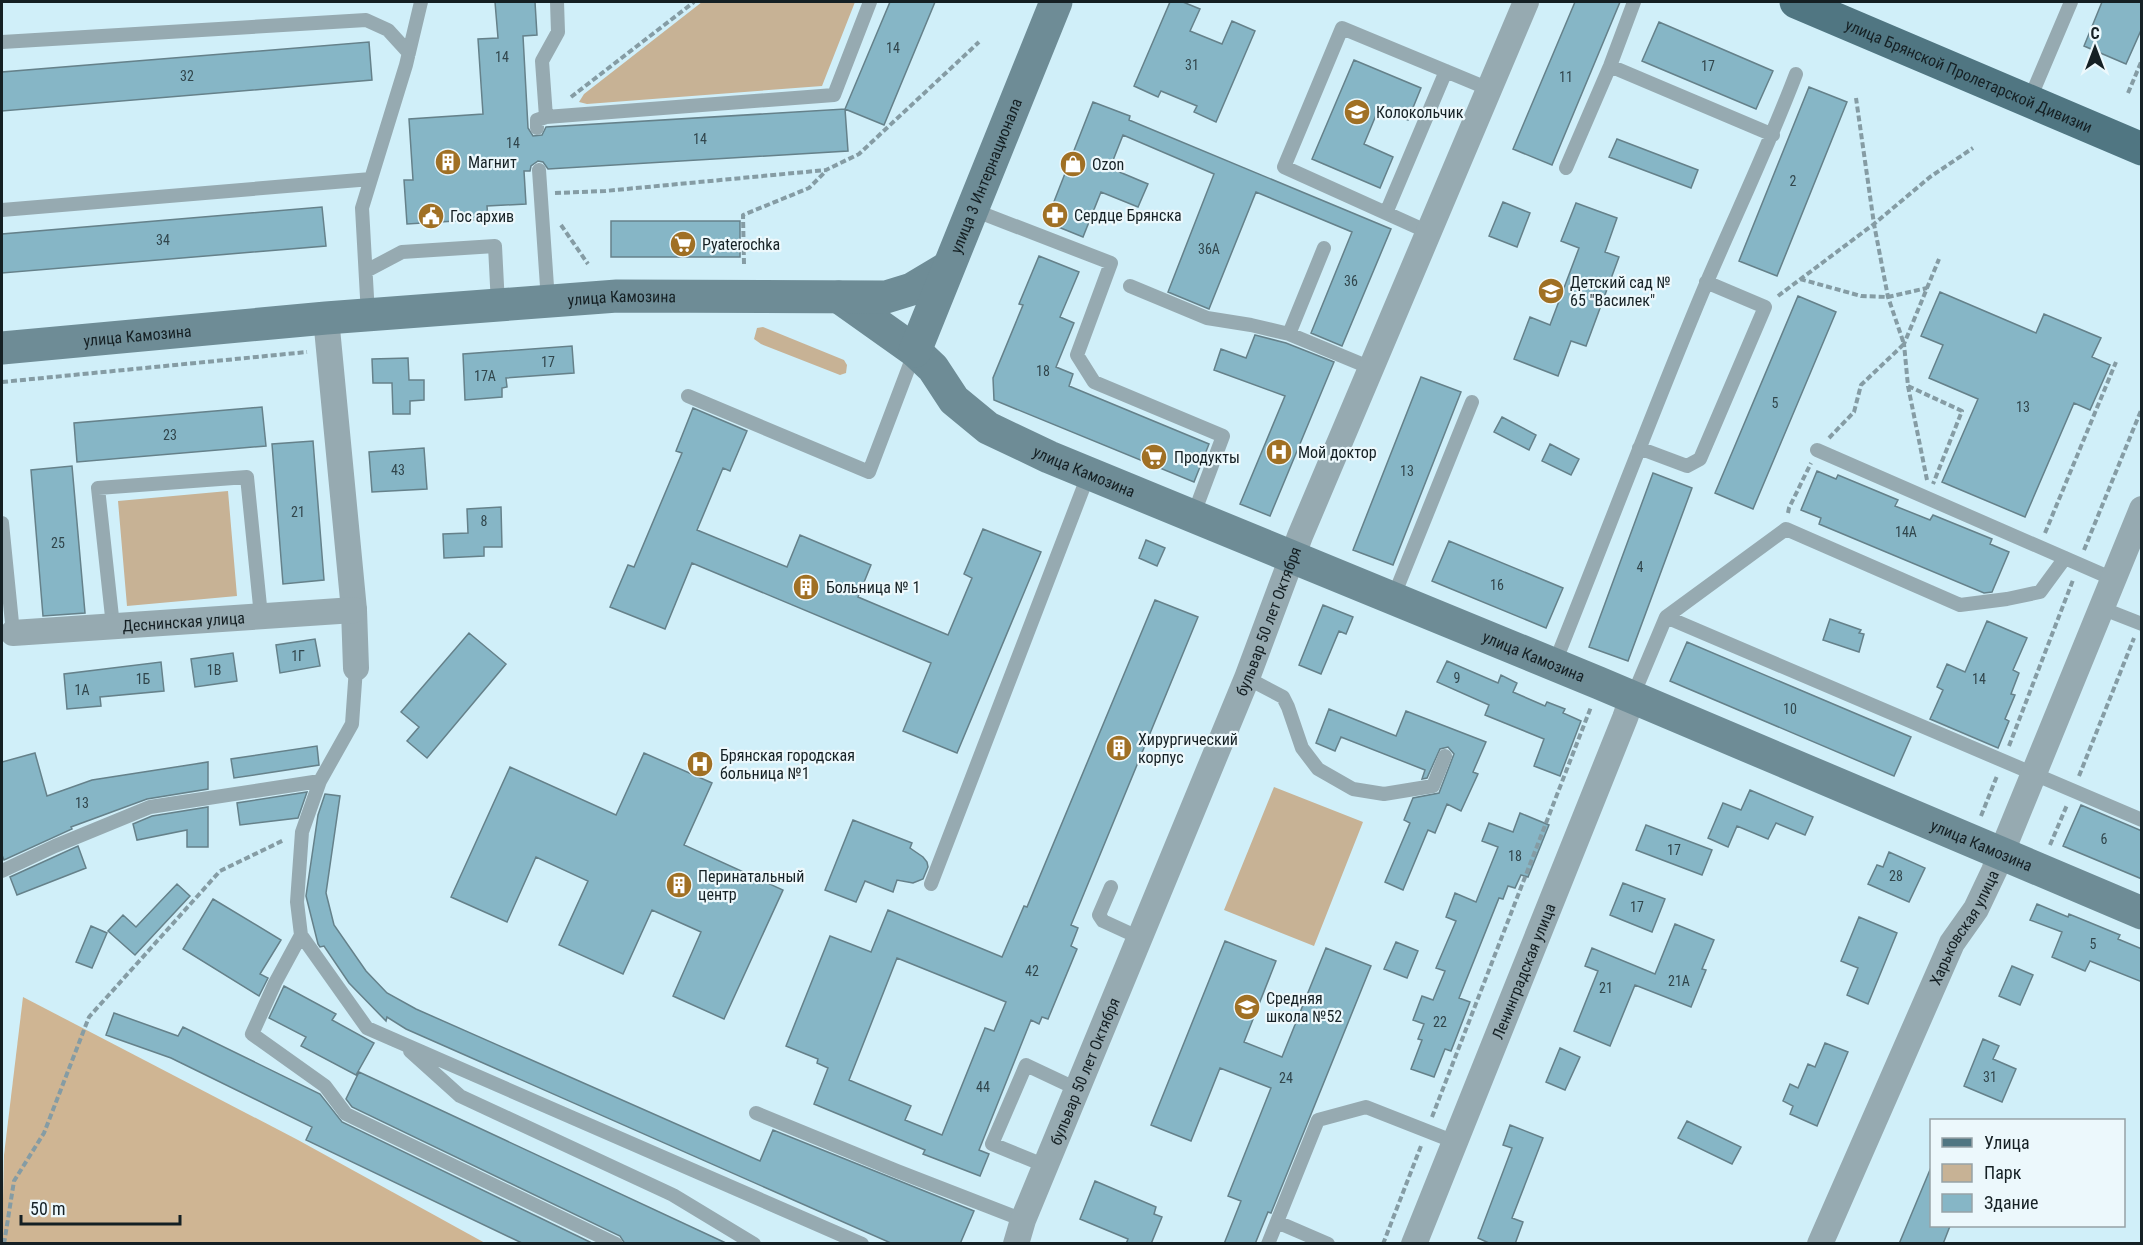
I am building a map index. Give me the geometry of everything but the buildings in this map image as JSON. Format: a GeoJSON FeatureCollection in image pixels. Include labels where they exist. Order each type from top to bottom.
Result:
{"type":"FeatureCollection","features":[{"type":"Feature","properties":{"kind":"main road","name":"улица Брянской Пролетарской Дивизии"},"geometry":{"type":"LineString","coordinates":[[1797,2],[2141,149]]}},
{"type":"Feature","properties":{"kind":"street","name":"улица 3 Интернационала"},"geometry":{"type":"LineString","coordinates":[[915,351],[1056,2]]}},
{"type":"Feature","properties":{"kind":"street","name":"бульвар 50 лет Октября"},"geometry":{"type":"LineString","coordinates":[[1022,1234],[1046,1166],[1247,678],[1293,556],[1526,2]]}},
{"type":"Feature","properties":{"kind":"street"},"geometry":{"type":"LineString","coordinates":[[839,297],[886,297],[912,289],[947,268]]}},
{"type":"Feature","properties":{"kind":"street","name":"улица Камозина"},"geometry":{"type":"LineString","coordinates":[[2,348],[327,334],[368,315],[617,296],[839,297],[915,351],[933,368],[954,400],[988,428],[1049,457],[1599,683],[2142,913]]}},
{"type":"Feature","properties":{"kind":"street"},"geometry":{"type":"LineString","coordinates":[[327,334],[354,610],[356,668]]}},
{"type":"Feature","properties":{"kind":"street","name":"Харьковская улица"},"geometry":{"type":"LineString","coordinates":[[1820,1244],[1952,943],[1976,909],[2001,853],[2142,509]]}},
{"type":"Feature","properties":{"kind":"street","name":"Деснинская улица"},"geometry":{"type":"LineString","coordinates":[[7,635],[354,610]]}},
{"type":"Feature","properties":{"kind":"street","name":"Ленинградская улица"},"geometry":{"type":"LineString","coordinates":[[1414,1244],[1626,718],[1632,698]]}},
{"type":"Feature","properties":{"kind":"lane"},"geometry":{"type":"LineString","coordinates":[[368,315],[362,208],[410,53],[421,2]]}},
{"type":"Feature","properties":{"kind":"lane"},"geometry":{"type":"LineString","coordinates":[[556,2],[558,32],[542,61],[542,122],[834,95],[870,2]]}},
{"type":"Feature","properties":{"kind":"lane"},"geometry":{"type":"LineString","coordinates":[[1566,168],[1610,66],[1634,2]]}},
{"type":"Feature","properties":{"kind":"lane"},"geometry":{"type":"LineString","coordinates":[[2029,101],[2071,2]]}},
{"type":"Feature","properties":{"kind":"lane"},"geometry":{"type":"LineString","coordinates":[[2,42],[366,20],[388,30],[410,53]]}},
{"type":"Feature","properties":{"kind":"lane"},"geometry":{"type":"LineString","coordinates":[[1428,232],[1284,167],[1342,28],[1490,89]]}},
{"type":"Feature","properties":{"kind":"lane"},"geometry":{"type":"LineString","coordinates":[[1610,66],[1773,135]]}},
{"type":"Feature","properties":{"kind":"lane"},"geometry":{"type":"LineString","coordinates":[[1386,213],[1446,71]]}},
{"type":"Feature","properties":{"kind":"lane"},"geometry":{"type":"LineString","coordinates":[[1554,665],[1706,282],[1773,135],[1796,74]]}},
{"type":"Feature","properties":{"kind":"lane"},"geometry":{"type":"LineString","coordinates":[[539,170],[548,301]]}},
{"type":"Feature","properties":{"kind":"lane"},"geometry":{"type":"LineString","coordinates":[[2,210],[371,179]]}},
{"type":"Feature","properties":{"kind":"lane"},"geometry":{"type":"LineString","coordinates":[[971,208],[1110,263],[1077,355],[1094,382],[1223,436],[1193,516]]}},
{"type":"Feature","properties":{"kind":"lane"},"geometry":{"type":"LineString","coordinates":[[366,271],[402,252],[495,246],[498,305]]}},
{"type":"Feature","properties":{"kind":"lane"},"geometry":{"type":"LineString","coordinates":[[1289,334],[1324,248]]}},
{"type":"Feature","properties":{"kind":"lane"},"geometry":{"type":"LineString","coordinates":[[1639,448],[1687,466],[1700,459],[1764,307],[1706,282]]}},
{"type":"Feature","properties":{"kind":"lane"},"geometry":{"type":"LineString","coordinates":[[1130,286],[1207,318],[1289,334],[1371,368]]}},
{"type":"Feature","properties":{"kind":"lane"},"geometry":{"type":"LineString","coordinates":[[688,396],[869,472],[915,351]]}},
{"type":"Feature","properties":{"kind":"lane"},"geometry":{"type":"LineString","coordinates":[[1392,598],[1472,402]]}},
{"type":"Feature","properties":{"kind":"lane"},"geometry":{"type":"LineString","coordinates":[[1817,450],[2113,579]]}},
{"type":"Feature","properties":{"kind":"lane"},"geometry":{"type":"LineString","coordinates":[[931,884],[1089,473]]}},
{"type":"Feature","properties":{"kind":"lane"},"geometry":{"type":"LineString","coordinates":[[113,626],[98,488],[247,477],[261,616]]}},
{"type":"Feature","properties":{"kind":"lane"},"geometry":{"type":"LineString","coordinates":[[2,523],[7,635]]}},
{"type":"Feature","properties":{"kind":"lane"},"geometry":{"type":"LineString","coordinates":[[1632,698],[1666,617],[1786,529],[1960,605],[2040,592],[2065,558]]}},
{"type":"Feature","properties":{"kind":"lane"},"geometry":{"type":"LineString","coordinates":[[2102,608],[2141,624]]}},
{"type":"Feature","properties":{"kind":"lane"},"geometry":{"type":"LineString","coordinates":[[1666,617],[2142,819]]}},
{"type":"Feature","properties":{"kind":"lane"},"geometry":{"type":"LineString","coordinates":[[356,668],[352,724],[320,781],[302,832],[297,902],[301,935],[367,1028],[862,1244]]}},
{"type":"Feature","properties":{"kind":"lane"},"geometry":{"type":"LineString","coordinates":[[1247,678],[1283,697],[1296,734],[1307,755],[1318,769],[1353,789],[1384,794],[1434,786],[1445,756]]}},
{"type":"Feature","properties":{"kind":"lane"},"geometry":{"type":"LineString","coordinates":[[2,871],[55,846],[150,807],[320,781]]}},
{"type":"Feature","properties":{"kind":"lane"},"geometry":{"type":"LineString","coordinates":[[1111,887],[1099,915],[1103,921],[1140,938]]}},
{"type":"Feature","properties":{"kind":"lane"},"geometry":{"type":"LineString","coordinates":[[301,935],[252,1034],[325,1086],[346,1114],[616,1244]]}},
{"type":"Feature","properties":{"kind":"lane"},"geometry":{"type":"LineString","coordinates":[[402,1043],[460,1096],[673,1195],[754,1244]]}},
{"type":"Feature","properties":{"kind":"lane"},"geometry":{"type":"LineString","coordinates":[[1046,1166],[992,1144],[1026,1065],[1077,1089]]}},
{"type":"Feature","properties":{"kind":"lane"},"geometry":{"type":"LineString","coordinates":[[1268,1244],[1318,1120],[1366,1107],[1455,1143]]}},
{"type":"Feature","properties":{"kind":"lane"},"geometry":{"type":"LineString","coordinates":[[756,1113],[897,1171],[1022,1234]]}},
{"type":"Feature","properties":{"kind":"lane"},"geometry":{"type":"LineString","coordinates":[[1277,1222],[1328,1244]]}},
{"type":"Feature","properties":{"kind":"path"},"geometry":{"type":"LineString","coordinates":[[542,122],[694,2]]}},
{"type":"Feature","properties":{"kind":"path"},"geometry":{"type":"LineString","coordinates":[[540,194],[605,191],[826,170],[859,154],[979,42]]}},
{"type":"Feature","properties":{"kind":"path"},"geometry":{"type":"LineString","coordinates":[[2128,93],[2142,60]]}},
{"type":"Feature","properties":{"kind":"path"},"geometry":{"type":"LineString","coordinates":[[1856,99],[1874,224],[1888,297],[1904,344],[1908,386],[1930,493],[1962,411],[1908,386]]}},
{"type":"Feature","properties":{"kind":"path"},"geometry":{"type":"LineString","coordinates":[[1764,307],[1874,224],[1930,177],[1973,148]]}},
{"type":"Feature","properties":{"kind":"path"},"geometry":{"type":"LineString","coordinates":[[744,264],[743,215],[809,188],[826,170]]}},
{"type":"Feature","properties":{"kind":"path"},"geometry":{"type":"LineString","coordinates":[[540,194],[588,264]]}},
{"type":"Feature","properties":{"kind":"path"},"geometry":{"type":"LineString","coordinates":[[1786,529],[1789,508],[1817,450],[1854,412],[1861,385],[1904,344],[1939,259]]}},
{"type":"Feature","properties":{"kind":"path"},"geometry":{"type":"LineString","coordinates":[[1800,279],[1861,296],[1888,297],[1927,288]]}},
{"type":"Feature","properties":{"kind":"path"},"geometry":{"type":"LineString","coordinates":[[2,382],[327,334]]}},
{"type":"Feature","properties":{"kind":"path"},"geometry":{"type":"LineString","coordinates":[[2040,548],[2116,362]]}},
{"type":"Feature","properties":{"kind":"path"},"geometry":{"type":"LineString","coordinates":[[1980,819],[2142,408]]}},
{"type":"Feature","properties":{"kind":"path"},"geometry":{"type":"LineString","coordinates":[[2049,849],[2141,624]]}},
{"type":"Feature","properties":{"kind":"path"},"geometry":{"type":"LineString","coordinates":[[1383,1244],[1599,683]]}},
{"type":"Feature","properties":{"kind":"path"},"geometry":{"type":"LineString","coordinates":[[4,1244],[14,1181],[44,1133],[89,1017],[220,871],[302,832]]}},
{"type":"Feature","properties":{"kind":"green space"},"geometry":{"type":"Polygon","coordinates":[[[702,2],[855,2],[822,86],[587,104],[579,102],[584,94],[702,2]]]}},
{"type":"Feature","properties":{"kind":"green space"},"geometry":{"type":"Polygon","coordinates":[[[763,327],[844,360],[847,365],[846,373],[840,375],[761,344],[754,339],[757,328],[763,327]]]}},
{"type":"Feature","properties":{"kind":"green space"},"geometry":{"type":"Polygon","coordinates":[[[228,491],[237,596],[127,606],[118,501],[228,491]]]}},
{"type":"Feature","properties":{"kind":"green space"},"geometry":{"type":"Polygon","coordinates":[[[1274,787],[1363,822],[1314,946],[1224,910],[1274,787]]]}},
{"type":"Feature","properties":{"kind":"shaded area"},"geometry":{"type":"Polygon","coordinates":[[[23,997],[298,1140],[485,1243],[2,1243],[4,1155],[23,997]]]}},
{"type":"Feature","properties":{"kind":"place","name":"Колокольчик"},"geometry":{"type":"Point","coordinates":[1357,112]}},
{"type":"Feature","properties":{"kind":"place","name":"Магнит"},"geometry":{"type":"Point","coordinates":[448,162]}},
{"type":"Feature","properties":{"kind":"place","name":"Ozon"},"geometry":{"type":"Point","coordinates":[1073,164]}},
{"type":"Feature","properties":{"kind":"place","name":"Сердце Брянска"},"geometry":{"type":"Point","coordinates":[1055,215]}},
{"type":"Feature","properties":{"kind":"place","name":"Гос архив"},"geometry":{"type":"Point","coordinates":[431,216]}},
{"type":"Feature","properties":{"kind":"place","name":"Pyaterochka"},"geometry":{"type":"Point","coordinates":[683,244]}},
{"type":"Feature","properties":{"kind":"place","name":"Детский сад № 65 \"Василек\""},"geometry":{"type":"Point","coordinates":[1551,291]}},
{"type":"Feature","properties":{"kind":"place","name":"Мой доктор"},"geometry":{"type":"Point","coordinates":[1279,452]}},
{"type":"Feature","properties":{"kind":"place","name":"Продукты"},"geometry":{"type":"Point","coordinates":[1154,457]}},
{"type":"Feature","properties":{"kind":"place","name":"Больница № 1"},"geometry":{"type":"Point","coordinates":[806,587]}},
{"type":"Feature","properties":{"kind":"place","name":"Хирургический корпус"},"geometry":{"type":"Point","coordinates":[1119,748]}},
{"type":"Feature","properties":{"kind":"place","name":"Брянская городская больница №1"},"geometry":{"type":"Point","coordinates":[700,764]}},
{"type":"Feature","properties":{"kind":"place","name":"Перинатальный центр"},"geometry":{"type":"Point","coordinates":[679,885]}},
{"type":"Feature","properties":{"kind":"place","name":"Средняя школа №52"},"geometry":{"type":"Point","coordinates":[1247,1007]}}]}
